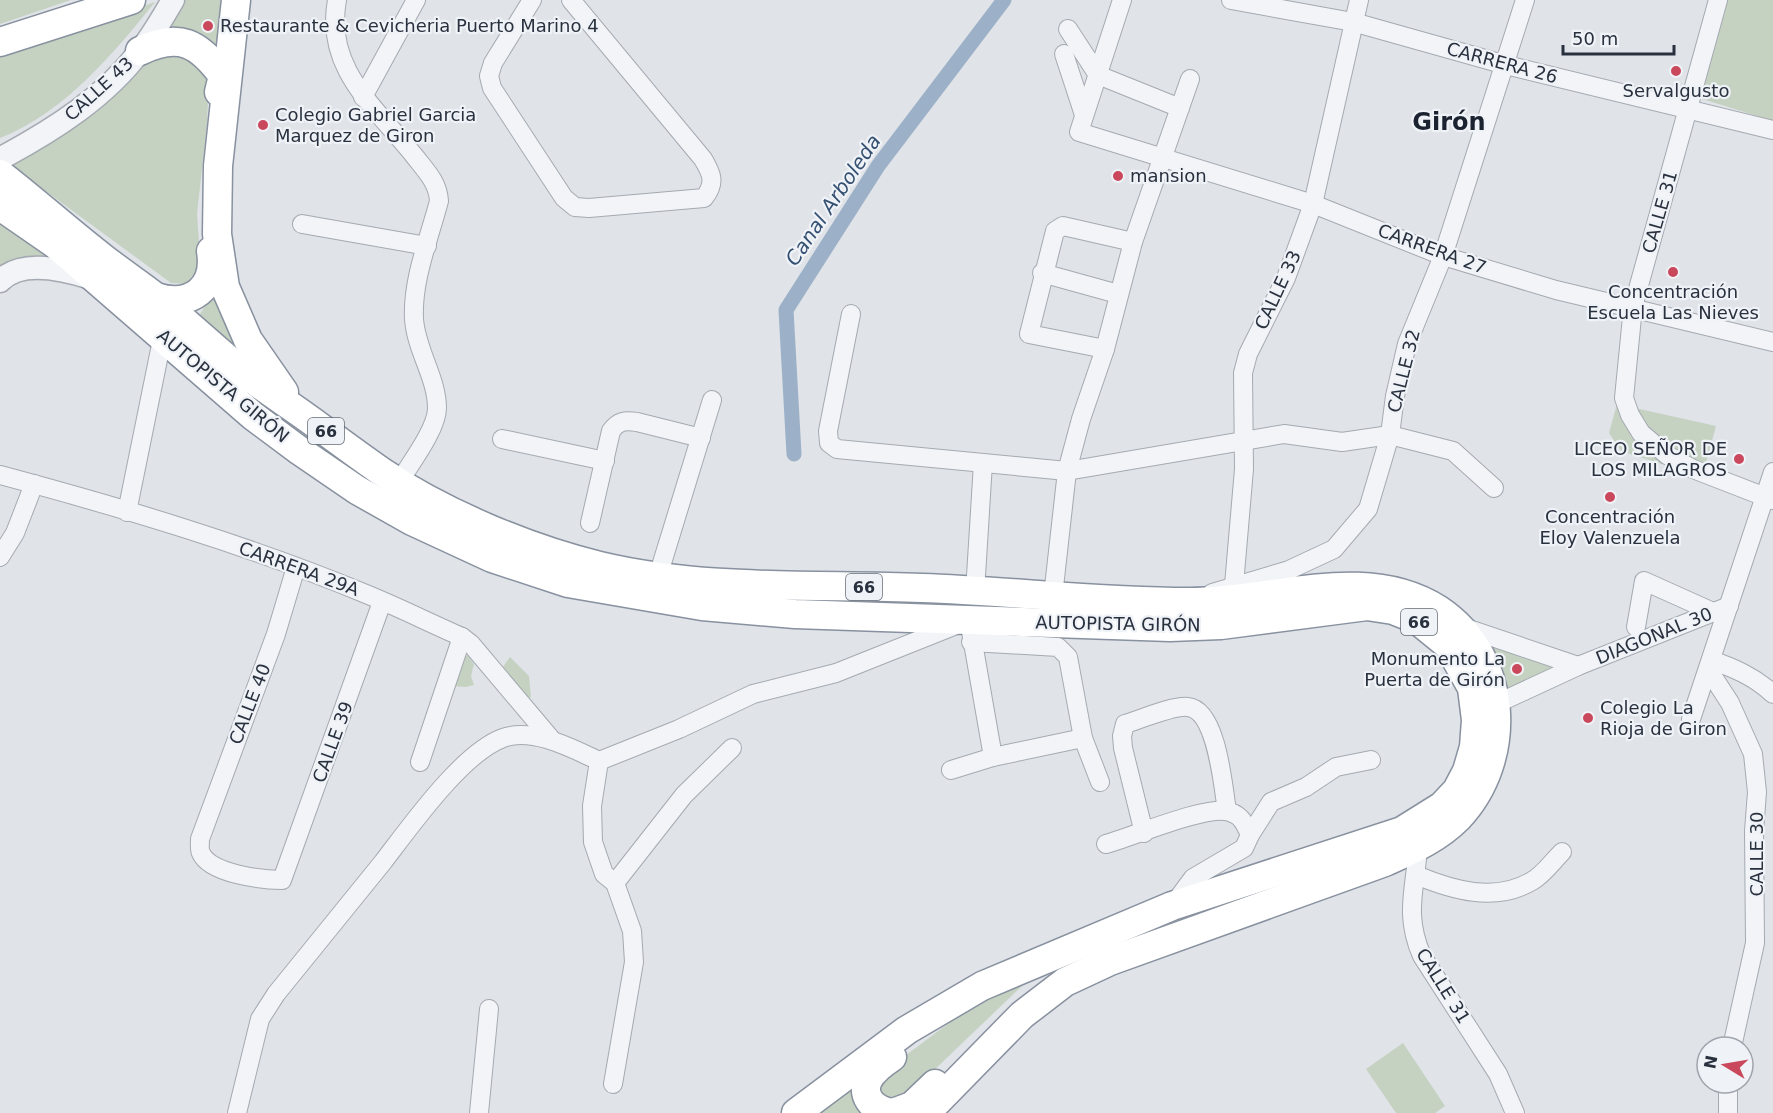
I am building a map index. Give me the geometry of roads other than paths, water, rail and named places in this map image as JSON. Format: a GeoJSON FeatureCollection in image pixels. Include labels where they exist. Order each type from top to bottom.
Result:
{"type":"FeatureCollection","features":[{"type":"Feature","properties":{"kind":"highway"},"geometry":{"type":"LineString","coordinates":[[0,42],[131,0]]}},
{"type":"Feature","properties":{"kind":"highway"},"geometry":{"type":"LineString","coordinates":[[236,0],[215,210],[225,287],[248,340],[280,387],[320,427]]}},
{"type":"Feature","properties":{"kind":"highway"},"geometry":{"type":"LineString","coordinates":[[140,51],[158,42],[177,41],[195,46],[210,58],[222,76],[212,126],[207,178],[208,229],[213,266],[210,278],[198,293],[181,301],[156,297]]}},
{"type":"Feature","properties":{"kind":"highway","name":"AUTOPISTA GIRÓN"},"geometry":{"type":"LineString","coordinates":[[3,172],[55,244],[163,335],[253,416],[357,490],[412,521],[492,558],[567,583],[702,606],[970,631],[1221,625],[1334,608],[1367,606],[1393,610],[1416,619],[1448,645],[1472,688],[1476,720],[1474,747],[1467,771],[1457,790],[1425,819],[1383,839],[1172,906],[967,995],[907,1030],[796,1113]]}},
{"type":"Feature","properties":{"kind":"highway","name":"AUTOPISTA GIRÓN"},"geometry":{"type":"LineString","coordinates":[[3,172],[104,259],[156,297],[244,373],[399,482],[524,543],[602,566],[658,576],[740,584],[1185,602],[1257,598],[1330,587],[1367,585],[1413,597],[1438,609],[1460,626],[1478,653],[1492,681],[1496,704],[1494,747],[1489,769],[1477,794],[1417,861],[1385,862],[1110,961],[1065,982],[1022,1015],[926,1113]]}},
{"type":"Feature","properties":{"kind":"highway"},"geometry":{"type":"LineString","coordinates":[[967,995],[950,1015],[879,1066],[868,1080],[868,1099],[880,1112],[892,1113],[912,1106],[1030,995],[1065,982]]}},
{"type":"Feature","properties":{"kind":"street","name":"CALLE 43"},"geometry":{"type":"LineString","coordinates":[[3,172],[61,112],[92,89],[120,62],[144,33],[163,0]]}},
{"type":"Feature","properties":{"kind":"street","name":"CALLE 43"},"geometry":{"type":"LineString","coordinates":[[3,172],[117,76],[140,51],[174,0]]}},
{"type":"Feature","properties":{"kind":"street"},"geometry":{"type":"LineString","coordinates":[[337,0],[335,40],[345,67],[363,97],[401,139],[438,189],[439,201],[417,286],[414,318],[419,348],[437,410],[433,424],[399,482]]}},
{"type":"Feature","properties":{"kind":"street"},"geometry":{"type":"LineString","coordinates":[[363,97],[416,0]]}},
{"type":"Feature","properties":{"kind":"street"},"geometry":{"type":"LineString","coordinates":[[532,0],[493,63],[489,76],[492,88],[564,198],[575,207],[704,198],[711,189],[713,176],[703,159],[571,0]]}},
{"type":"Feature","properties":{"kind":"street"},"geometry":{"type":"LineString","coordinates":[[1081,124],[1122,0]]}},
{"type":"Feature","properties":{"kind":"street","name":"CARRERA 26"},"geometry":{"type":"LineString","coordinates":[[1231,0],[1353,22],[1506,65],[1773,130]]}},
{"type":"Feature","properties":{"kind":"street","name":"CALLE 33"},"geometry":{"type":"LineString","coordinates":[[1234,585],[1244,469],[1243,373],[1248,354],[1286,278],[1313,204],[1359,0]]}},
{"type":"Feature","properties":{"kind":"street","name":"CALLE 32"},"geometry":{"type":"LineString","coordinates":[[1185,602],[1234,585],[1289,570],[1334,549],[1368,509],[1390,435],[1395,396],[1407,344],[1443,256],[1526,0]]}},
{"type":"Feature","properties":{"kind":"street","name":"CALLE 31"},"geometry":{"type":"LineString","coordinates":[[1718,0],[1633,307],[1624,394],[1635,425],[1648,441],[1693,469],[1769,499]]}},
{"type":"Feature","properties":{"kind":"street"},"geometry":{"type":"LineString","coordinates":[[1068,29],[1098,75],[1180,108]]}},
{"type":"Feature","properties":{"kind":"street"},"geometry":{"type":"LineString","coordinates":[[1064,54],[1081,124]]}},
{"type":"Feature","properties":{"kind":"street"},"geometry":{"type":"LineString","coordinates":[[1053,596],[1067,471],[1081,419],[1105,349],[1133,242],[1190,79]]}},
{"type":"Feature","properties":{"kind":"street","name":"CARRERA 27"},"geometry":{"type":"LineString","coordinates":[[1081,124],[1097,138],[1313,204],[1443,256],[1556,290],[1773,342]]}},
{"type":"Feature","properties":{"kind":"street"},"geometry":{"type":"LineString","coordinates":[[302,224],[427,246]]}},
{"type":"Feature","properties":{"kind":"street"},"geometry":{"type":"LineString","coordinates":[[1105,349],[1029,334],[1042,273],[1055,231],[1063,226],[1133,242]]}},
{"type":"Feature","properties":{"kind":"street"},"geometry":{"type":"LineString","coordinates":[[0,281],[25,270],[49,268],[72,271],[96,279]]}},
{"type":"Feature","properties":{"kind":"street"},"geometry":{"type":"LineString","coordinates":[[1042,273],[1118,294]]}},
{"type":"Feature","properties":{"kind":"street"},"geometry":{"type":"LineString","coordinates":[[851,314],[828,430],[832,446],[846,450],[1067,471],[1284,434],[1342,442],[1390,435],[1452,451],[1494,488]]}},
{"type":"Feature","properties":{"kind":"street"},"geometry":{"type":"LineString","coordinates":[[127,512],[163,335]]}},
{"type":"Feature","properties":{"kind":"street"},"geometry":{"type":"LineString","coordinates":[[658,576],[711,400]]}},
{"type":"Feature","properties":{"kind":"street"},"geometry":{"type":"LineString","coordinates":[[590,523],[611,431],[616,423],[626,420],[701,438]]}},
{"type":"Feature","properties":{"kind":"street"},"geometry":{"type":"LineString","coordinates":[[502,439],[604,461]]}},
{"type":"Feature","properties":{"kind":"street"},"geometry":{"type":"LineString","coordinates":[[975,592],[983,463]]}},
{"type":"Feature","properties":{"kind":"street"},"geometry":{"type":"LineString","coordinates":[[1691,719],[1710,664],[1721,609],[1769,499],[1773,472]]}},
{"type":"Feature","properties":{"kind":"street","name":"CARRERA 29A"},"geometry":{"type":"LineString","coordinates":[[0,476],[127,512],[296,567],[462,637],[471,644],[552,740]]}},
{"type":"Feature","properties":{"kind":"street"},"geometry":{"type":"LineString","coordinates":[[0,556],[15,533],[34,484]]}},
{"type":"Feature","properties":{"kind":"street","name":"CALLE 40"},"geometry":{"type":"LineString","coordinates":[[282,880],[264,880],[212,864],[201,854],[200,839],[276,634],[296,567]]}},
{"type":"Feature","properties":{"kind":"street"},"geometry":{"type":"LineString","coordinates":[[1636,627],[1644,581],[1721,609]]}},
{"type":"Feature","properties":{"kind":"street","name":"CALLE 39"},"geometry":{"type":"LineString","coordinates":[[282,880],[382,602]]}},
{"type":"Feature","properties":{"kind":"street","name":"DIAGONAL 30"},"geometry":{"type":"LineString","coordinates":[[1496,704],[1578,666],[1721,609]]}},
{"type":"Feature","properties":{"kind":"street","name":"DIAGONAL 30"},"geometry":{"type":"LineString","coordinates":[[1460,626],[1578,666]]}},
{"type":"Feature","properties":{"kind":"street"},"geometry":{"type":"LineString","coordinates":[[970,631],[993,757]]}},
{"type":"Feature","properties":{"kind":"street"},"geometry":{"type":"LineString","coordinates":[[237,1113],[260,1019],[276,993],[429,804],[475,755],[503,738],[515,736],[552,740],[599,761],[679,729],[753,694],[836,673],[970,631],[1058,647],[1068,657],[1083,738],[1100,782]]}},
{"type":"Feature","properties":{"kind":"street"},"geometry":{"type":"LineString","coordinates":[[420,762],[462,637]]}},
{"type":"Feature","properties":{"kind":"street"},"geometry":{"type":"LineString","coordinates":[[1710,664],[1734,668],[1762,684],[1773,694]]}},
{"type":"Feature","properties":{"kind":"street","name":"CALLE 30"},"geometry":{"type":"LineString","coordinates":[[1710,664],[1753,754],[1757,792],[1754,831],[1755,943],[1734,1035]]}},
{"type":"Feature","properties":{"kind":"street"},"geometry":{"type":"LineString","coordinates":[[1144,833],[1124,748],[1122,736],[1125,724],[1187,706],[1200,711],[1208,722],[1217,753],[1227,810]]}},
{"type":"Feature","properties":{"kind":"street"},"geometry":{"type":"LineString","coordinates":[[951,770],[993,757],[1083,738]]}},
{"type":"Feature","properties":{"kind":"street"},"geometry":{"type":"LineString","coordinates":[[615,883],[684,795],[732,748]]}},
{"type":"Feature","properties":{"kind":"street"},"geometry":{"type":"LineString","coordinates":[[1172,906],[1193,878],[1244,848],[1271,802],[1306,787],[1336,767],[1371,760]]}},
{"type":"Feature","properties":{"kind":"street"},"geometry":{"type":"LineString","coordinates":[[599,761],[592,806],[593,842],[604,874],[615,883],[632,932],[634,962],[613,1084]]}},
{"type":"Feature","properties":{"kind":"street"},"geometry":{"type":"LineString","coordinates":[[1106,844],[1144,833],[1200,812],[1227,810],[1243,820],[1250,835]]}},
{"type":"Feature","properties":{"kind":"street"},"geometry":{"type":"LineString","coordinates":[[1417,861],[1438,884],[1472,893],[1503,891],[1532,881],[1562,852]]}},
{"type":"Feature","properties":{"kind":"street","name":"CALLE 31"},"geometry":{"type":"LineString","coordinates":[[1417,861],[1410,918],[1414,938],[1422,956],[1498,1074],[1515,1113]]}},
{"type":"Feature","properties":{"kind":"street"},"geometry":{"type":"LineString","coordinates":[[479,1113],[489,1009]]}},
{"type":"Feature","properties":{"kind":"street"},"geometry":{"type":"LineString","coordinates":[[1728,1095],[1728,1113]]}},
{"type":"Feature","properties":{"kind":"waterway","name":"Canal Arboleda"},"geometry":{"type":"LineString","coordinates":[[794,454],[786,310],[878,166],[1004,0]]}},
{"type":"Feature","properties":{"kind":"place","name":"Restaurante & Cevicheria Puerto Marino 4"},"geometry":{"type":"Point","coordinates":[208,26]}},
{"type":"Feature","properties":{"kind":"place","name":"Servalgusto"},"geometry":{"type":"Point","coordinates":[1676,71]}},
{"type":"Feature","properties":{"kind":"place","name":"Colegio Gabriel Garcia Marquez de Giron"},"geometry":{"type":"Point","coordinates":[263,125]}},
{"type":"Feature","properties":{"kind":"place","name":"mansion"},"geometry":{"type":"Point","coordinates":[1118,176]}},
{"type":"Feature","properties":{"kind":"place","name":"Concentración Escuela Las Nieves"},"geometry":{"type":"Point","coordinates":[1673,272]}},
{"type":"Feature","properties":{"kind":"place","name":"LICEO SEÑOR DE LOS MILAGROS"},"geometry":{"type":"Point","coordinates":[1739,459]}},
{"type":"Feature","properties":{"kind":"place","name":"Concentración Eloy Valenzuela"},"geometry":{"type":"Point","coordinates":[1610,497]}},
{"type":"Feature","properties":{"kind":"place","name":"Monumento La Puerta de Girón"},"geometry":{"type":"Point","coordinates":[1517,669]}},
{"type":"Feature","properties":{"kind":"place","name":"Colegio La Rioja de Giron"},"geometry":{"type":"Point","coordinates":[1588,718]}},
{"type":"Feature","properties":{"kind":"district","name":"Girón"},"geometry":{"type":"Point","coordinates":[1449,122]}}]}
